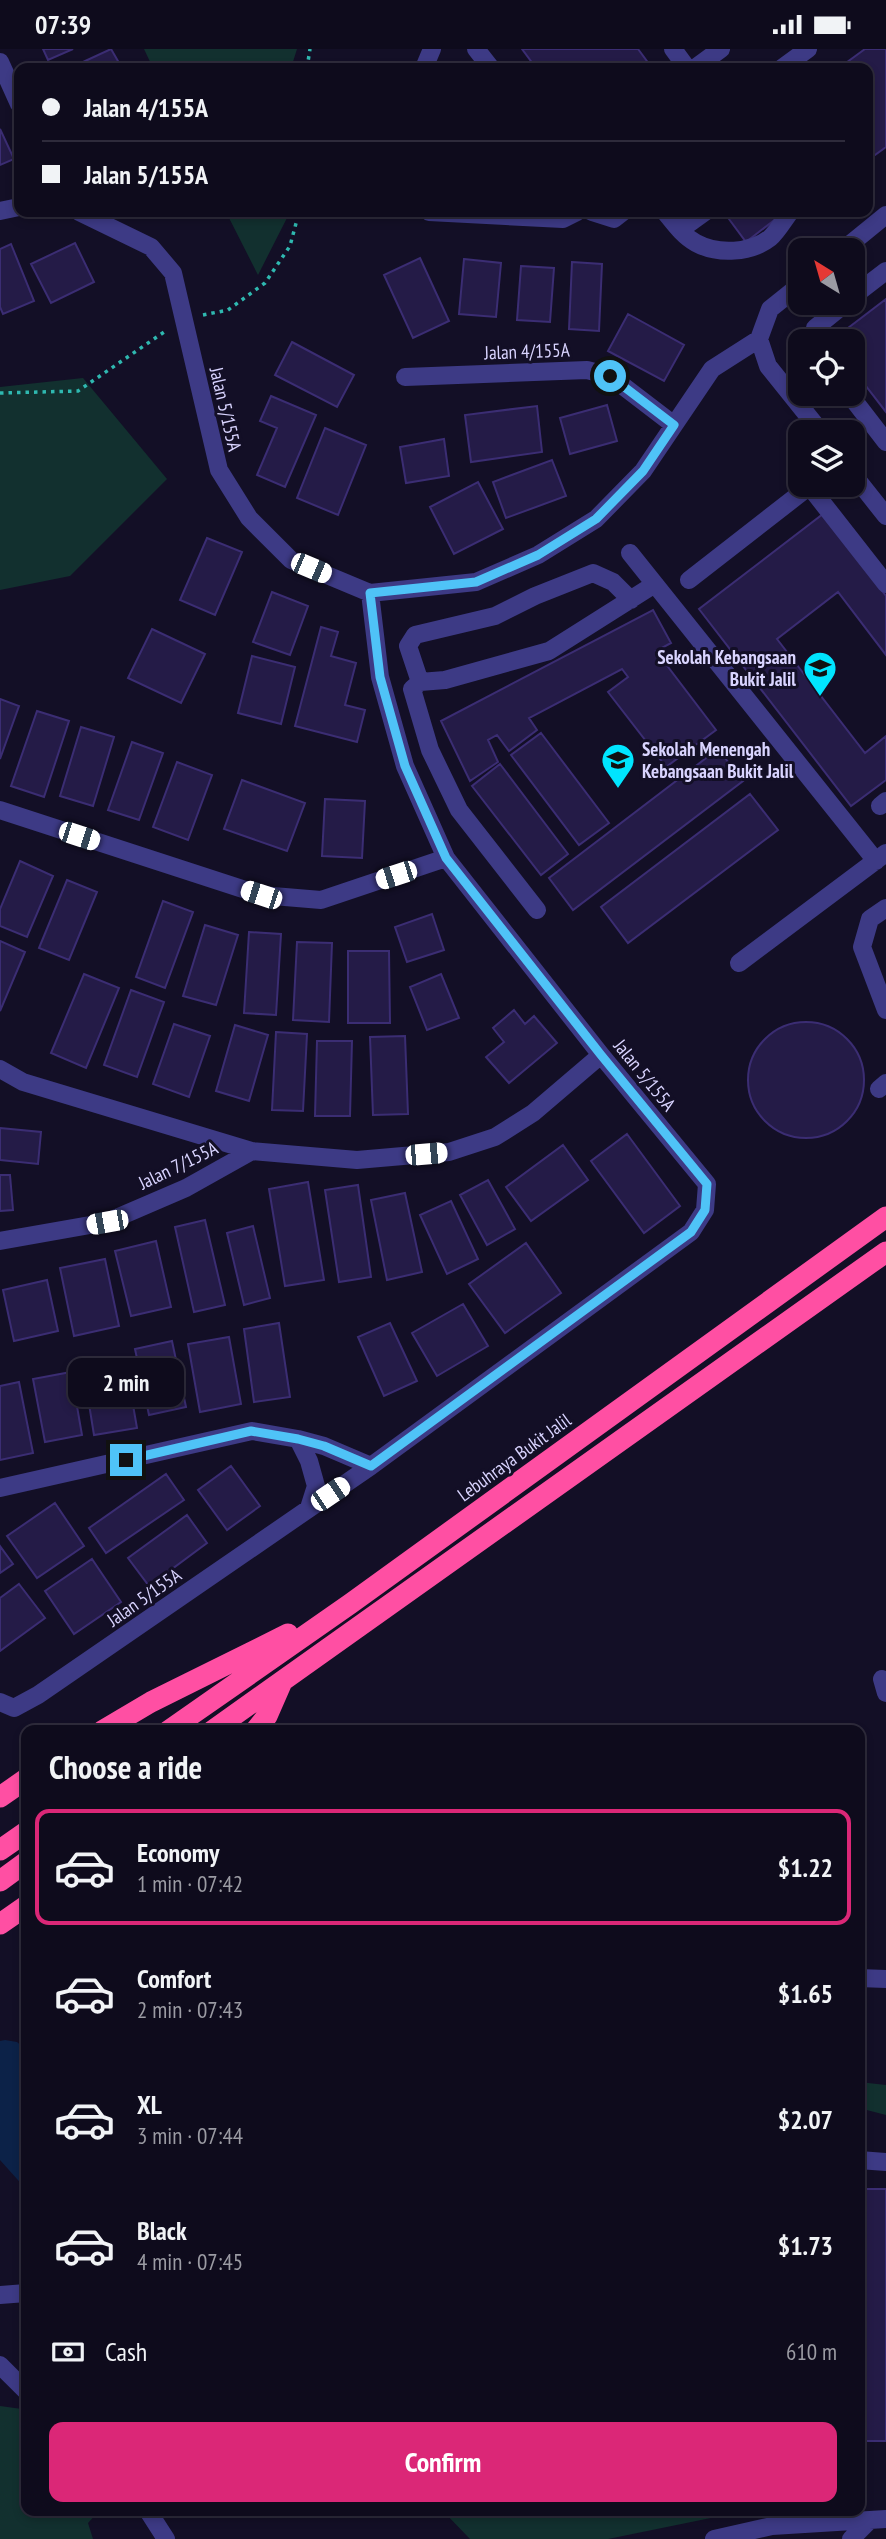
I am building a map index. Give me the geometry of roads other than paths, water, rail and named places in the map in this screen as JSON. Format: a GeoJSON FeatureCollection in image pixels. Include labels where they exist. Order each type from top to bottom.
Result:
{"type":"FeatureCollection","features":[{"type":"Feature","properties":{"kind":"highway","name":"Lebuhraya Bukit Jalil"},"geometry":{"type":"LineString","coordinates":[[177,1725],[350,1604],[886,1217]]}},
{"type":"Feature","properties":{"kind":"highway"},"geometry":{"type":"LineString","coordinates":[[220,1725],[886,1252]]}},
{"type":"Feature","properties":{"kind":"highway"},"geometry":{"type":"LineString","coordinates":[[112,1725],[151,1702],[350,1604]]}},
{"type":"Feature","properties":{"kind":"highway"},"geometry":{"type":"LineString","coordinates":[[260,1725],[267,1716],[281,1682]]}},
{"type":"Feature","properties":{"kind":"highway"},"geometry":{"type":"LineString","coordinates":[[0,1797],[21,1782]]}},
{"type":"Feature","properties":{"kind":"highway"},"geometry":{"type":"LineString","coordinates":[[0,1850],[21,1835]]}},
{"type":"Feature","properties":{"kind":"highway"},"geometry":{"type":"LineString","coordinates":[[0,1881],[21,1866]]}},
{"type":"Feature","properties":{"kind":"highway"},"geometry":{"type":"LineString","coordinates":[[0,1924],[21,1909]]}},
{"type":"Feature","properties":{"kind":"street"},"geometry":{"type":"LineString","coordinates":[[476,49],[487,63]]}},
{"type":"Feature","properties":{"kind":"street"},"geometry":{"type":"LineString","coordinates":[[702,63],[721,49]]}},
{"type":"Feature","properties":{"kind":"street"},"geometry":{"type":"LineString","coordinates":[[789,63],[808,49]]}},
{"type":"Feature","properties":{"kind":"street"},"geometry":{"type":"LineString","coordinates":[[0,62],[14,93]]}},
{"type":"Feature","properties":{"kind":"street"},"geometry":{"type":"LineString","coordinates":[[857,238],[886,215]]}},
{"type":"Feature","properties":{"kind":"street","name":"Jalan 5/155A"},"geometry":{"type":"LineString","coordinates":[[89,217],[151,247],[173,273],[219,470],[249,518],[291,560],[370,593],[476,582],[538,555],[596,519],[643,471],[712,369],[760,339]]}},
{"type":"Feature","properties":{"kind":"street"},"geometry":{"type":"LineString","coordinates":[[669,217],[696,244],[719,250],[749,250],[771,237],[786,217]]}},
{"type":"Feature","properties":{"kind":"street"},"geometry":{"type":"LineString","coordinates":[[680,230],[698,217]]}},
{"type":"Feature","properties":{"kind":"street"},"geometry":{"type":"LineString","coordinates":[[865,285],[886,271]]}},
{"type":"Feature","properties":{"kind":"street"},"geometry":{"type":"LineString","coordinates":[[788,295],[770,309],[760,339],[768,366],[811,420]]}},
{"type":"Feature","properties":{"kind":"street"},"geometry":{"type":"LineString","coordinates":[[815,329],[829,315]]}},
{"type":"Feature","properties":{"kind":"street","name":"Jalan 4/155A"},"geometry":{"type":"LineString","coordinates":[[405,377],[587,370],[610,376],[674,425]]}},
{"type":"Feature","properties":{"kind":"street"},"geometry":{"type":"LineString","coordinates":[[858,406],[886,442]]}},
{"type":"Feature","properties":{"kind":"street"},"geometry":{"type":"LineString","coordinates":[[865,489],[886,516]]}},
{"type":"Feature","properties":{"kind":"street"},"geometry":{"type":"LineString","coordinates":[[690,580],[796,497]]}},
{"type":"Feature","properties":{"kind":"street"},"geometry":{"type":"LineString","coordinates":[[819,497],[886,584]]}},
{"type":"Feature","properties":{"kind":"street"},"geometry":{"type":"LineString","coordinates":[[630,553],[882,859],[739,963]]}},
{"type":"Feature","properties":{"kind":"street"},"geometry":{"type":"LineString","coordinates":[[420,682],[408,646],[415,635],[495,616],[593,573],[613,582],[631,600]]}},
{"type":"Feature","properties":{"kind":"street"},"geometry":{"type":"LineString","coordinates":[[537,910],[459,810],[430,750],[412,689],[420,682],[456,677],[549,651],[655,584]]}},
{"type":"Feature","properties":{"kind":"street","name":"Jalan 5/155A"},"geometry":{"type":"LineString","coordinates":[[0,1702],[14,1708],[38,1695],[371,1466],[691,1232],[705,1210],[707,1184],[601,1055],[446,858],[405,766],[380,677],[370,593]]}},
{"type":"Feature","properties":{"kind":"street"},"geometry":{"type":"LineString","coordinates":[[0,810],[261,895],[320,900],[446,858]]}},
{"type":"Feature","properties":{"kind":"street"},"geometry":{"type":"LineString","coordinates":[[886,908],[870,919],[862,947],[886,1010]]}},
{"type":"Feature","properties":{"kind":"street"},"geometry":{"type":"LineString","coordinates":[[0,1069],[23,1082],[251,1151],[357,1160],[449,1152],[495,1137],[533,1113],[601,1055]]}},
{"type":"Feature","properties":{"kind":"street","name":"Jalan 7/155A"},"geometry":{"type":"LineString","coordinates":[[0,1241],[107,1222],[186,1188],[251,1151]]}},
{"type":"Feature","properties":{"kind":"street"},"geometry":{"type":"LineString","coordinates":[[0,1488],[251,1431],[324,1446],[371,1466]]}},
{"type":"Feature","properties":{"kind":"street"},"geometry":{"type":"LineString","coordinates":[[298,1439],[309,1461],[316,1486],[309,1508]]}},
{"type":"Feature","properties":{"kind":"street"},"geometry":{"type":"LineString","coordinates":[[865,1978],[886,1979]]}},
{"type":"Feature","properties":{"kind":"street"},"geometry":{"type":"LineString","coordinates":[[865,2160],[886,2162]]}},
{"type":"Feature","properties":{"kind":"street"},"geometry":{"type":"LineString","coordinates":[[0,2294],[21,2293]]}},
{"type":"Feature","properties":{"kind":"street"},"geometry":{"type":"LineString","coordinates":[[0,2365],[21,2386]]}},
{"type":"Feature","properties":{"kind":"street"},"geometry":{"type":"LineString","coordinates":[[151,2516],[166,2539]]}},
{"type":"Feature","properties":{"kind":"street"},"geometry":{"type":"LineString","coordinates":[[714,2539],[772,2518],[877,2520]]}},
{"type":"Feature","properties":{"kind":"street"},"geometry":{"type":"LineString","coordinates":[[851,2539],[877,2520]]}},
{"type":"Feature","properties":{"kind":"water"},"geometry":{"type":"Polygon","coordinates":[[[0,2041],[17,2042],[21,2046],[21,2183],[0,2160],[0,2041]]]}},
{"type":"Feature","properties":{"kind":"place","name":"Sekolah Kebangsaan Bukit Jalil"},"geometry":{"type":"Point","coordinates":[820,698]}},
{"type":"Feature","properties":{"kind":"place","name":"Sekolah Menengah Kebangsaan Bukit Jalil"},"geometry":{"type":"Point","coordinates":[618,790]}}]}
